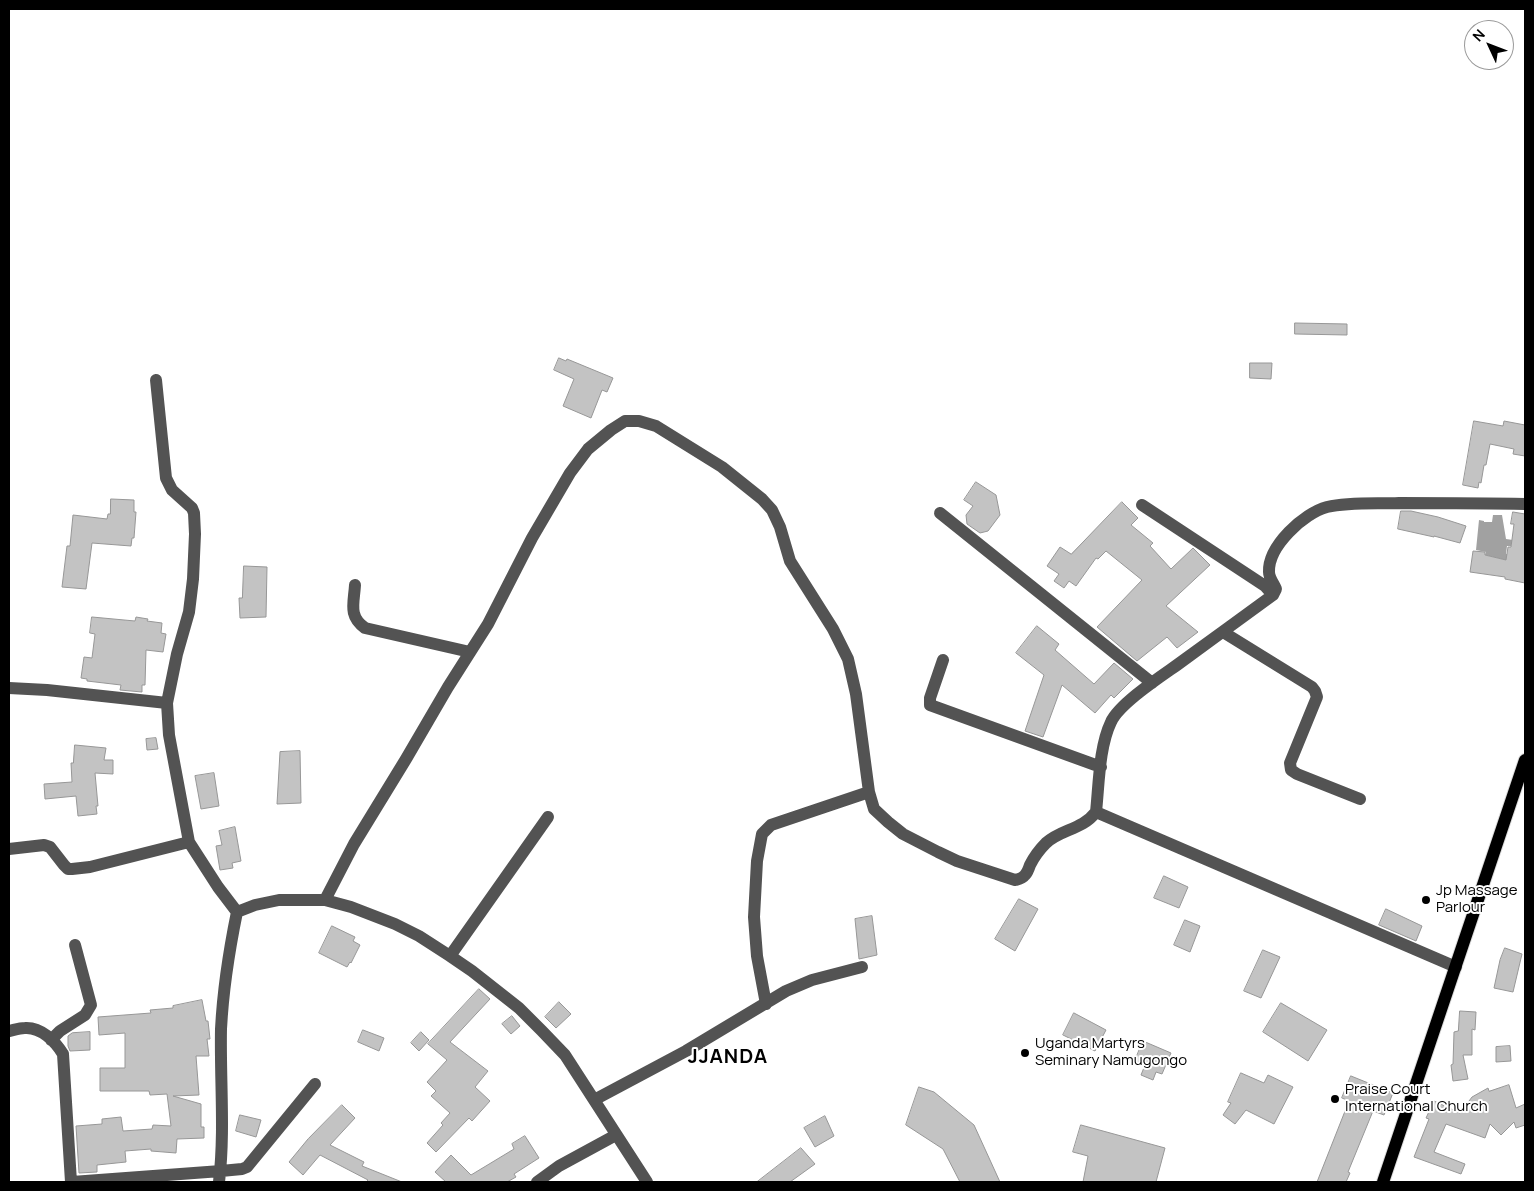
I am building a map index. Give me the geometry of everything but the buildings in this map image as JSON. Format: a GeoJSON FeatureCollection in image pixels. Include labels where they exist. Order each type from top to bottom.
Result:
{"type":"FeatureCollection","features":[{"type":"Feature","properties":{"kind":"main road"},"geometry":{"type":"LineString","coordinates":[[1383,1182],[1525,760]]}},
{"type":"Feature","properties":{"kind":"street"},"geometry":{"type":"LineString","coordinates":[[156,380],[166,478],[172,490],[192,508],[195,534],[189,612],[177,654],[167,703],[168,735],[189,842],[218,888],[236,912],[228,961],[221,1029],[222,1136],[220,1176]]}},
{"type":"Feature","properties":{"kind":"street"},"geometry":{"type":"LineString","coordinates":[[325,900],[354,844],[488,624],[532,538],[570,473],[588,449],[625,421],[639,421],[656,426],[722,467],[762,498],[772,510],[780,527],[790,561],[833,630],[848,659],[856,694],[869,792],[874,808],[903,834],[957,861],[1015,880],[1025,876],[1034,858],[1047,842],[1084,823],[1096,812],[1103,750],[1108,729],[1118,711],[1152,683],[1272,595],[1276,589],[1268,572],[1271,558],[1293,527],[1314,512],[1327,507],[1359,504],[1477,502],[1525,504]]}},
{"type":"Feature","properties":{"kind":"street"},"geometry":{"type":"LineString","coordinates":[[1142,505],[1265,586],[1272,595]]}},
{"type":"Feature","properties":{"kind":"street"},"geometry":{"type":"LineString","coordinates":[[940,513],[1152,683]]}},
{"type":"Feature","properties":{"kind":"street"},"geometry":{"type":"LineString","coordinates":[[355,585],[354,614],[356,622],[365,628],[470,652]]}},
{"type":"Feature","properties":{"kind":"street"},"geometry":{"type":"LineString","coordinates":[[1223,632],[1312,687],[1315,691],[1317,697],[1290,763],[1291,770],[1360,799]]}},
{"type":"Feature","properties":{"kind":"street"},"geometry":{"type":"LineString","coordinates":[[943,660],[930,698],[930,705],[1101,767]]}},
{"type":"Feature","properties":{"kind":"street"},"geometry":{"type":"LineString","coordinates":[[9,688],[47,690],[167,703]]}},
{"type":"Feature","properties":{"kind":"street"},"geometry":{"type":"LineString","coordinates":[[766,1004],[757,956],[754,917],[757,861],[762,834],[771,825],[869,792]]}},
{"type":"Feature","properties":{"kind":"street"},"geometry":{"type":"LineString","coordinates":[[1096,812],[1456,967]]}},
{"type":"Feature","properties":{"kind":"street"},"geometry":{"type":"LineString","coordinates":[[450,956],[548,817]]}},
{"type":"Feature","properties":{"kind":"street"},"geometry":{"type":"LineString","coordinates":[[9,849],[44,845],[50,847],[68,869],[72,869],[189,842]]}},
{"type":"Feature","properties":{"kind":"street"},"geometry":{"type":"LineString","coordinates":[[236,912],[255,905],[279,900],[325,900],[352,907],[395,924],[419,936],[450,956],[512,1003],[565,1055],[647,1182]]}},
{"type":"Feature","properties":{"kind":"street"},"geometry":{"type":"LineString","coordinates":[[51,1040],[60,1031],[85,1015],[91,1005],[75,945]]}},
{"type":"Feature","properties":{"kind":"street"},"geometry":{"type":"LineString","coordinates":[[594,1100],[686,1051],[786,991],[812,980],[862,967]]}},
{"type":"Feature","properties":{"kind":"street"},"geometry":{"type":"LineString","coordinates":[[9,1031],[25,1028],[42,1032],[57,1044],[63,1054],[72,1182],[220,1176],[247,1167],[315,1084]]}},
{"type":"Feature","properties":{"kind":"street"},"geometry":{"type":"LineString","coordinates":[[536,1182],[559,1166],[616,1135]]}},
{"type":"Feature","properties":{"kind":"shaded area"},"geometry":{"type":"Polygon","coordinates":[[[1493,515],[1502,515],[1506,539],[1513,540],[1511,546],[1507,546],[1506,554],[1511,554],[1509,561],[1485,555],[1486,552],[1476,550],[1479,520],[1492,522],[1493,515]]]}},
{"type":"Feature","properties":{"kind":"place","name":"Jp Massage Parlour"},"geometry":{"type":"Point","coordinates":[1426,900]}},
{"type":"Feature","properties":{"kind":"place","name":"Uganda Martyrs Seminary Namugongo"},"geometry":{"type":"Point","coordinates":[1025,1053]}},
{"type":"Feature","properties":{"kind":"place","name":"Praise Court International Church"},"geometry":{"type":"Point","coordinates":[1335,1099]}},
{"type":"Feature","properties":{"kind":"district","name":"JJANDA"},"geometry":{"type":"Point","coordinates":[728,1057]}}]}
